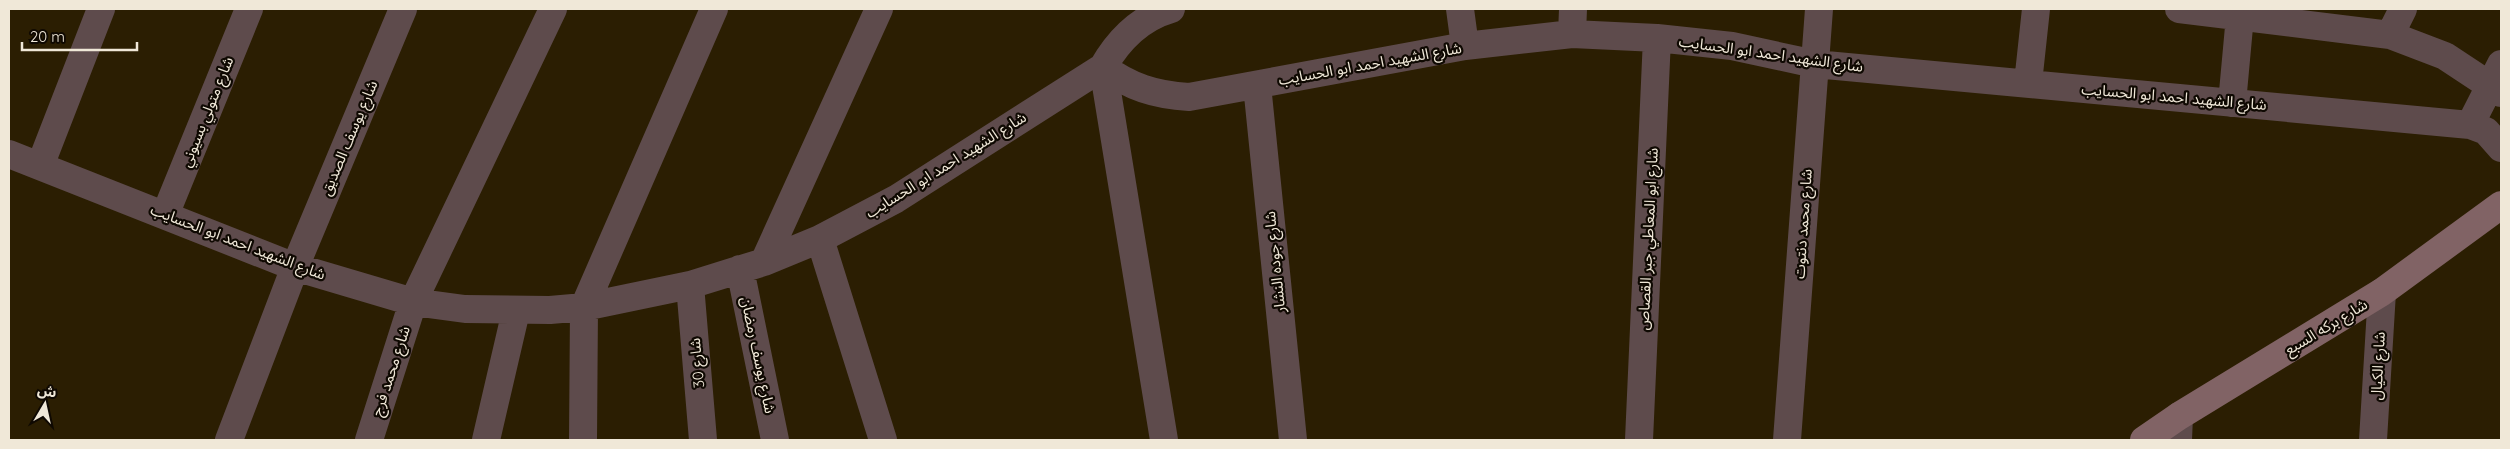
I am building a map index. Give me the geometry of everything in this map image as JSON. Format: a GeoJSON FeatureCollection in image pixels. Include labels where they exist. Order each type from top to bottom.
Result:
{"type":"FeatureCollection","features":[{"type":"Feature","properties":{"kind":"main road","name":"شارع بركه السبع"},"geometry":{"type":"LineString","coordinates":[[2144,440],[2178,428],[2382,292],[2501,206]]}},
{"type":"Feature","properties":{"kind":"street"},"geometry":{"type":"LineString","coordinates":[[40,166],[101,9]]}},
{"type":"Feature","properties":{"kind":"street","name":"شارع متولي بسيوني"},"geometry":{"type":"LineString","coordinates":[[165,215],[249,9]]}},
{"type":"Feature","properties":{"kind":"street","name":"شارع يوسف الصديق"},"geometry":{"type":"LineString","coordinates":[[229,440],[295,267],[403,9]]}},
{"type":"Feature","properties":{"kind":"street","name":"شارع محمد فرج"},"geometry":{"type":"LineString","coordinates":[[369,440],[413,302],[553,9]]}},
{"type":"Feature","properties":{"kind":"street"},"geometry":{"type":"LineString","coordinates":[[583,440],[584,307],[714,9]]}},
{"type":"Feature","properties":{"kind":"street"},"geometry":{"type":"LineString","coordinates":[[752,266],[879,9]]}},
{"type":"Feature","properties":{"kind":"street","name":"شارع الشهيد احمد ابو الحسايب"},"geometry":{"type":"LineString","coordinates":[[9,154],[295,267],[413,302],[465,309],[516,311],[584,307],[690,286],[752,266],[820,239],[896,199],[1103,67],[1113,50],[1127,34],[1143,21],[1171,9]]}},
{"type":"Feature","properties":{"kind":"street"},"geometry":{"type":"LineString","coordinates":[[1460,9],[1466,46]]}},
{"type":"Feature","properties":{"kind":"street","name":"شارع محمد دنتوت"},"geometry":{"type":"LineString","coordinates":[[1787,440],[1820,9]]}},
{"type":"Feature","properties":{"kind":"street"},"geometry":{"type":"LineString","coordinates":[[2028,83],[2036,9]]}},
{"type":"Feature","properties":{"kind":"street"},"geometry":{"type":"LineString","coordinates":[[2179,9],[2390,35],[2445,56],[2498,81],[2470,126]]}},
{"type":"Feature","properties":{"kind":"street"},"geometry":{"type":"LineString","coordinates":[[2390,35],[2403,9]]}},
{"type":"Feature","properties":{"kind":"street"},"geometry":{"type":"LineString","coordinates":[[2232,103],[2240,16]]}},
{"type":"Feature","properties":{"kind":"street","name":"شارع الشهيد احمد ابو الحسايب"},"geometry":{"type":"LineString","coordinates":[[1103,67],[1129,84],[1143,90],[1166,96],[1189,97],[1466,46],[1572,21],[1657,38],[1732,46],[1815,64],[2470,126],[2486,131],[2501,148]]}},
{"type":"Feature","properties":{"kind":"street","name":"شارع ابو المعاطي جبر القصاص"},"geometry":{"type":"LineString","coordinates":[[1639,440],[1657,38]]}},
{"type":"Feature","properties":{"kind":"street"},"geometry":{"type":"LineString","coordinates":[[1103,67],[1164,440]]}},
{"type":"Feature","properties":{"kind":"street","name":"شارع جوده النشار"},"geometry":{"type":"LineString","coordinates":[[1257,85],[1293,440]]}},
{"type":"Feature","properties":{"kind":"street"},"geometry":{"type":"LineString","coordinates":[[820,239],[884,440]]}},
{"type":"Feature","properties":{"kind":"street","name":"شارع يوسف رمضان"},"geometry":{"type":"LineString","coordinates":[[752,266],[775,440]]}},
{"type":"Feature","properties":{"kind":"street","name":"شارع 30"},"geometry":{"type":"LineString","coordinates":[[690,286],[703,440]]}},
{"type":"Feature","properties":{"kind":"street","name":"شارع الكيال"},"geometry":{"type":"LineString","coordinates":[[2373,440],[2382,292]]}},
{"type":"Feature","properties":{"kind":"street"},"geometry":{"type":"LineString","coordinates":[[486,440],[516,311]]}}]}
